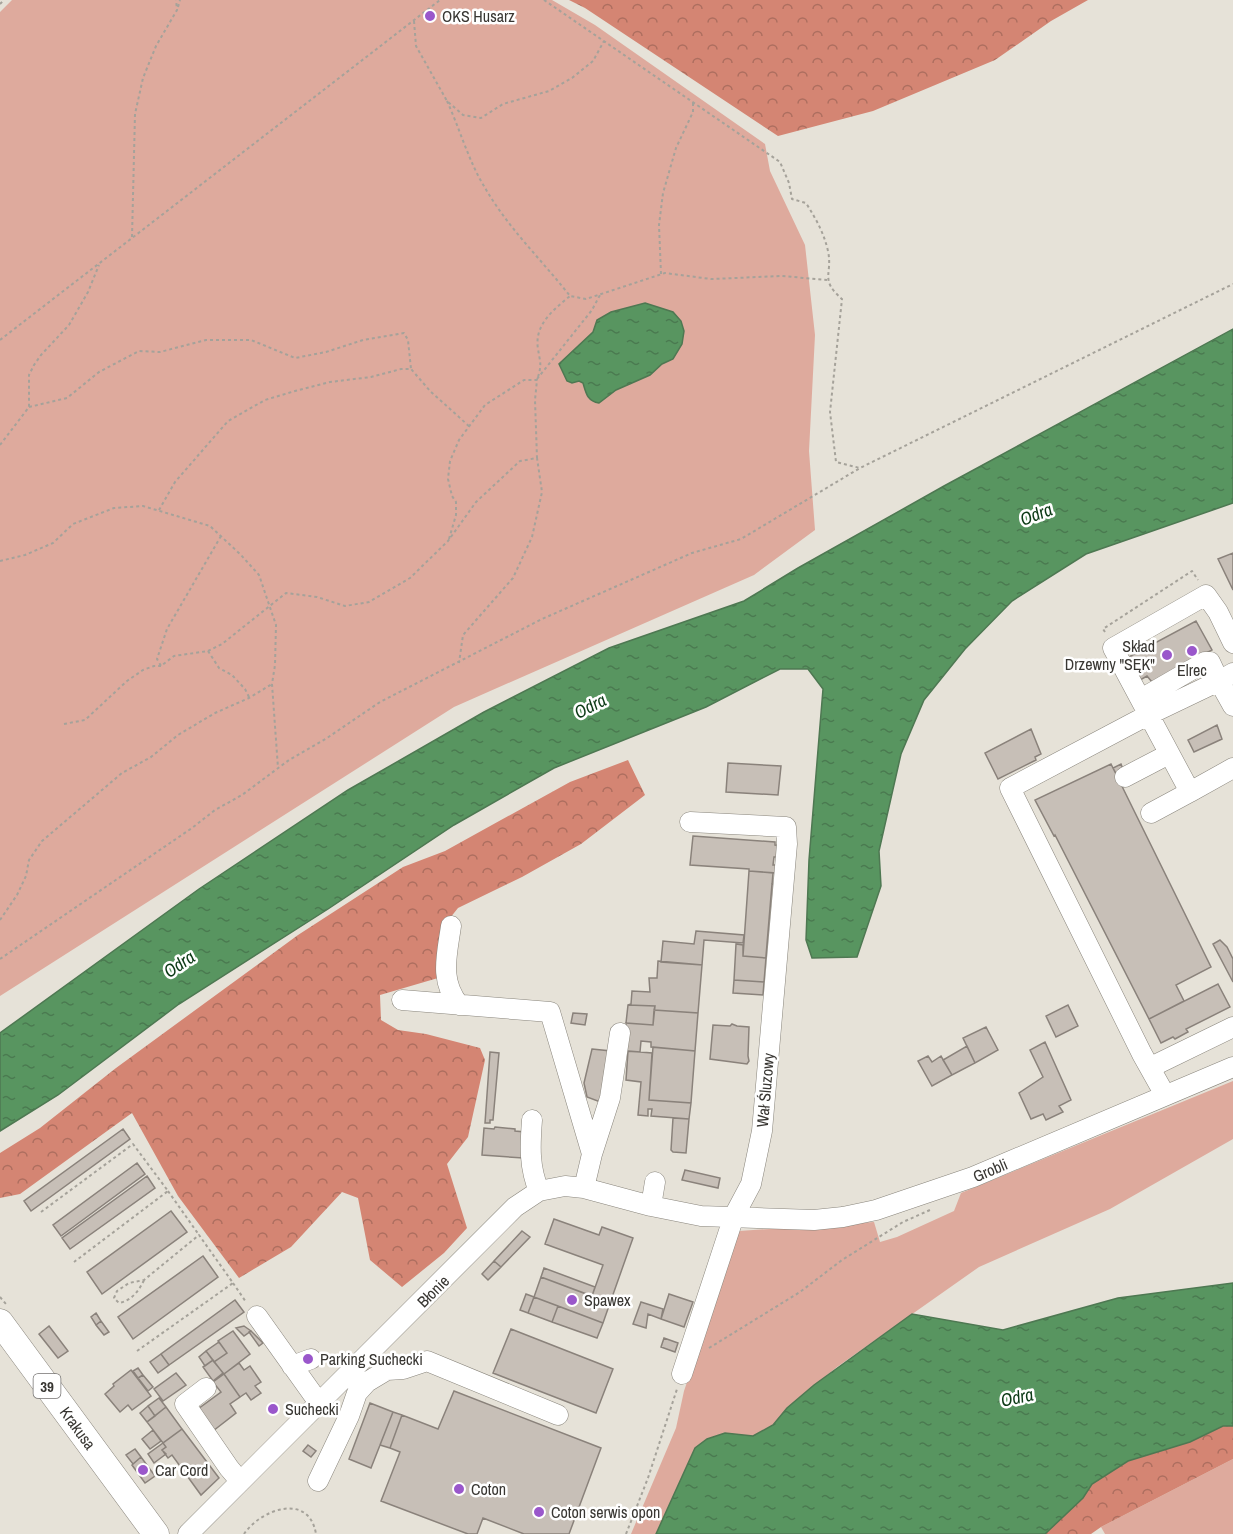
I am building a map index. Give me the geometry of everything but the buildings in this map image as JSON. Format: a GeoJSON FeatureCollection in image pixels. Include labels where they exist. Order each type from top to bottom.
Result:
{"type":"FeatureCollection","features":[{"type":"Feature","properties":{"kind":"main road","name":"Krakusa"},"geometry":{"type":"LineString","coordinates":[[0,1322],[156,1534]]}},
{"type":"Feature","properties":{"kind":"street"},"geometry":{"type":"LineString","coordinates":[[1190,792],[1113,648],[1206,595],[1218,612],[1233,644]]}},
{"type":"Feature","properties":{"kind":"street"},"geometry":{"type":"LineString","coordinates":[[1165,1095],[1142,1054],[1010,788],[1144,707],[1226,676],[1233,706]]}},
{"type":"Feature","properties":{"kind":"street"},"geometry":{"type":"LineString","coordinates":[[1125,777],[1169,754]]}},
{"type":"Feature","properties":{"kind":"street"},"geometry":{"type":"LineString","coordinates":[[1150,813],[1233,768]]}},
{"type":"Feature","properties":{"kind":"street","name":"Wał Śluzowy"},"geometry":{"type":"LineString","coordinates":[[682,1374],[734,1216],[751,1184],[762,1131],[787,844],[786,827],[690,822]]}},
{"type":"Feature","properties":{"kind":"street"},"geometry":{"type":"LineString","coordinates":[[451,926],[446,965],[447,987],[459,1005]]}},
{"type":"Feature","properties":{"kind":"street"},"geometry":{"type":"LineString","coordinates":[[402,1000],[550,1012],[592,1154]]}},
{"type":"Feature","properties":{"kind":"street"},"geometry":{"type":"LineString","coordinates":[[1151,1067],[1233,1027]]}},
{"type":"Feature","properties":{"kind":"street"},"geometry":{"type":"LineString","coordinates":[[584,1188],[610,1098],[620,1033]]}},
{"type":"Feature","properties":{"kind":"street","name":"Grobli"},"geometry":{"type":"LineString","coordinates":[[734,1216],[814,1220],[876,1210],[973,1177],[1233,1067]]}},
{"type":"Feature","properties":{"kind":"street"},"geometry":{"type":"LineString","coordinates":[[532,1120],[530,1157],[533,1176],[539,1191]]}},
{"type":"Feature","properties":{"kind":"street"},"geometry":{"type":"LineString","coordinates":[[651,1206],[655,1182]]}},
{"type":"Feature","properties":{"kind":"street","name":"Błonie"},"geometry":{"type":"LineString","coordinates":[[188,1534],[515,1207],[539,1191],[565,1186],[584,1188],[651,1206],[701,1216],[734,1216]]}},
{"type":"Feature","properties":{"kind":"street"},"geometry":{"type":"LineString","coordinates":[[257,1316],[302,1363],[319,1403]]}},
{"type":"Feature","properties":{"kind":"street"},"geometry":{"type":"LineString","coordinates":[[318,1481],[349,1416],[357,1393],[367,1382],[387,1370],[403,1370],[427,1361],[558,1415]]}},
{"type":"Feature","properties":{"kind":"street"},"geometry":{"type":"LineString","coordinates":[[206,1388],[185,1404],[240,1481]]}},
{"type":"Feature","properties":{"kind":"path"},"geometry":{"type":"LineString","coordinates":[[0,4],[4,0]]}},
{"type":"Feature","properties":{"kind":"path"},"geometry":{"type":"LineString","coordinates":[[132,237],[135,114],[144,78],[156,46],[177,10],[178,0]]}},
{"type":"Feature","properties":{"kind":"path"},"geometry":{"type":"LineString","coordinates":[[0,340],[440,0]]}},
{"type":"Feature","properties":{"kind":"path"},"geometry":{"type":"LineString","coordinates":[[544,0],[780,162],[789,183],[792,199],[807,203],[820,225],[829,254],[827,280],[833,292],[842,300],[830,412],[836,462],[860,468]]}},
{"type":"Feature","properties":{"kind":"path"},"geometry":{"type":"LineString","coordinates":[[414,21],[416,46],[447,101],[483,186],[525,245],[570,296],[586,299],[665,273],[711,279],[782,276],[827,280]]}},
{"type":"Feature","properties":{"kind":"path"},"geometry":{"type":"LineString","coordinates":[[447,101],[463,116],[481,117],[503,104],[549,91],[572,78],[593,60],[604,41]]}},
{"type":"Feature","properties":{"kind":"path"},"geometry":{"type":"LineString","coordinates":[[661,274],[659,225],[663,193],[676,148],[693,112],[693,102]]}},
{"type":"Feature","properties":{"kind":"path"},"geometry":{"type":"LineString","coordinates":[[0,445],[29,407],[29,375],[41,355],[69,325],[88,292],[100,262]]}},
{"type":"Feature","properties":{"kind":"path"},"geometry":{"type":"LineString","coordinates":[[0,959],[215,810],[242,795],[380,702],[542,619],[692,553],[741,539],[860,468],[1233,284]]}},
{"type":"Feature","properties":{"kind":"path"},"geometry":{"type":"LineString","coordinates":[[537,380],[592,310],[600,295]]}},
{"type":"Feature","properties":{"kind":"path"},"geometry":{"type":"LineString","coordinates":[[459,663],[463,635],[513,578],[532,537],[543,492],[537,458],[535,400],[537,380],[542,364],[537,339],[543,321],[570,296]]}},
{"type":"Feature","properties":{"kind":"path"},"geometry":{"type":"LineString","coordinates":[[29,407],[67,398],[99,372],[139,351],[160,352],[206,340],[251,340],[296,358],[326,352],[363,340],[404,333],[408,339],[411,369],[430,392],[470,427]]}},
{"type":"Feature","properties":{"kind":"path"},"geometry":{"type":"LineString","coordinates":[[159,510],[175,482],[228,421],[266,400],[295,391],[330,382],[411,369]]}},
{"type":"Feature","properties":{"kind":"path"},"geometry":{"type":"LineString","coordinates":[[448,541],[456,515],[456,502],[452,496],[448,479],[450,461],[459,440],[485,405],[524,380],[537,380]]}},
{"type":"Feature","properties":{"kind":"path"},"geometry":{"type":"LineString","coordinates":[[64,724],[85,720],[127,681],[143,670],[161,666],[174,656],[208,651],[222,644],[286,593],[317,597],[345,606],[369,602],[410,578],[448,541],[476,502],[520,461],[537,458]]}},
{"type":"Feature","properties":{"kind":"path"},"geometry":{"type":"LineString","coordinates":[[0,561],[25,555],[53,543],[73,524],[114,508],[142,506],[210,525],[259,575],[276,625],[272,684],[278,769]]}},
{"type":"Feature","properties":{"kind":"path"},"geometry":{"type":"LineString","coordinates":[[161,666],[157,659],[167,629],[221,536]]}},
{"type":"Feature","properties":{"kind":"path"},"geometry":{"type":"LineString","coordinates":[[1113,648],[1104,629],[1192,571],[1206,595]]}},
{"type":"Feature","properties":{"kind":"path"},"geometry":{"type":"LineString","coordinates":[[208,651],[219,668],[232,675],[245,689],[249,698]]}},
{"type":"Feature","properties":{"kind":"path"},"geometry":{"type":"LineString","coordinates":[[0,920],[17,895],[26,876],[29,860],[42,841],[122,773],[151,757],[178,735],[215,713],[249,698],[272,684]]}},
{"type":"Feature","properties":{"kind":"path"},"geometry":{"type":"LineString","coordinates":[[41,1212],[133,1144],[257,1316]]}},
{"type":"Feature","properties":{"kind":"path"},"geometry":{"type":"LineString","coordinates":[[74,1262],[168,1191]]}},
{"type":"Feature","properties":{"kind":"path"},"geometry":{"type":"LineString","coordinates":[[704,1352],[800,1292],[842,1260],[903,1222],[931,1209]]}},
{"type":"Feature","properties":{"kind":"path"},"geometry":{"type":"LineString","coordinates":[[144,1280],[140,1290],[125,1302],[119,1303],[114,1299],[117,1291],[129,1283],[144,1280],[199,1235]]}},
{"type":"Feature","properties":{"kind":"path"},"geometry":{"type":"LineString","coordinates":[[137,1351],[233,1282]]}},
{"type":"Feature","properties":{"kind":"path"},"geometry":{"type":"LineString","coordinates":[[626,1534],[668,1422],[682,1374]]}},
{"type":"Feature","properties":{"kind":"path"},"geometry":{"type":"LineString","coordinates":[[244,1534],[262,1515],[292,1508],[311,1519],[316,1534]]}},
{"type":"Feature","properties":{"kind":"shaded area"},"geometry":{"type":"Polygon","coordinates":[[[12,0],[552,0],[595,25],[765,144],[770,171],[805,245],[815,335],[809,451],[815,530],[754,575],[454,707],[0,996],[0,12],[12,0]]]}},
{"type":"Feature","properties":{"kind":"shaded area"},"geometry":{"type":"Polygon","coordinates":[[[1233,1081],[1233,1139],[1110,1209],[979,1267],[837,1367],[787,1408],[773,1425],[753,1436],[725,1433],[695,1448],[656,1534],[631,1534],[676,1428],[684,1391],[739,1231],[874,1222],[880,1242],[897,1237],[954,1211],[961,1193],[1233,1081]]]}},
{"type":"Feature","properties":{"kind":"shaded area"},"geometry":{"type":"Polygon","coordinates":[[[1233,1459],[1233,1534],[1105,1534],[1101,1527],[1233,1459]]]}},
{"type":"Feature","properties":{"kind":"green space"},"geometry":{"type":"Polygon","coordinates":[[[569,0],[1088,0],[1051,21],[995,60],[873,111],[778,136],[585,8],[569,0]]]}},
{"type":"Feature","properties":{"kind":"green space"},"geometry":{"type":"Polygon","coordinates":[[[628,760],[645,795],[581,844],[522,877],[458,908],[442,928],[438,978],[380,995],[381,1020],[398,1030],[426,1034],[480,1048],[485,1060],[468,1137],[447,1164],[467,1228],[444,1253],[402,1287],[370,1260],[358,1198],[342,1192],[291,1247],[239,1278],[178,1196],[132,1113],[20,1194],[0,1198],[0,1153],[40,1128],[116,1068],[298,935],[403,867],[445,851],[570,782],[628,760]]]}},
{"type":"Feature","properties":{"kind":"green space"},"geometry":{"type":"Polygon","coordinates":[[[1223,1426],[1233,1426],[1233,1459],[1091,1534],[1045,1534],[1083,1498],[1092,1484],[1128,1461],[1190,1442],[1223,1426]]]}},
{"type":"Feature","properties":{"kind":"water"},"geometry":{"type":"Polygon","coordinates":[[[645,303],[673,312],[681,321],[684,331],[682,344],[673,359],[662,364],[650,375],[616,390],[599,403],[592,400],[583,383],[567,381],[559,364],[593,332],[597,320],[611,312],[645,303]]]}},
{"type":"Feature","properties":{"kind":"water","name":"Odra"},"geometry":{"type":"Polygon","coordinates":[[[1233,329],[1233,503],[1086,554],[1012,601],[965,649],[924,700],[901,754],[879,851],[881,886],[857,957],[812,958],[806,940],[809,860],[823,689],[808,669],[780,669],[706,707],[554,768],[454,825],[179,1004],[58,1095],[0,1131],[0,1033],[199,889],[348,790],[484,712],[609,648],[744,601],[944,486],[1233,329]]]}},
{"type":"Feature","properties":{"kind":"water","name":"Odra"},"geometry":{"type":"Polygon","coordinates":[[[1233,1283],[1233,1426],[1223,1426],[1190,1442],[1128,1461],[1092,1484],[1083,1498],[1045,1534],[656,1534],[695,1448],[707,1439],[725,1433],[753,1436],[773,1425],[787,1408],[814,1385],[912,1314],[1003,1330],[1118,1298],[1233,1283]]]}},
{"type":"Feature","properties":{"kind":"place","name":"OKS Husarz"},"geometry":{"type":"Point","coordinates":[430,16]}},
{"type":"Feature","properties":{"kind":"place","name":"Elrec"},"geometry":{"type":"Point","coordinates":[1192,651]}},
{"type":"Feature","properties":{"kind":"place","name":"Skład Drzewny \"SĘK\""},"geometry":{"type":"Point","coordinates":[1167,655]}},
{"type":"Feature","properties":{"kind":"place","name":"Spawex"},"geometry":{"type":"Point","coordinates":[572,1300]}},
{"type":"Feature","properties":{"kind":"place","name":"Parking Suchecki"},"geometry":{"type":"Point","coordinates":[308,1359]}},
{"type":"Feature","properties":{"kind":"place","name":"Suchecki"},"geometry":{"type":"Point","coordinates":[273,1409]}},
{"type":"Feature","properties":{"kind":"place","name":"Car Cord"},"geometry":{"type":"Point","coordinates":[143,1470]}},
{"type":"Feature","properties":{"kind":"place","name":"Coton"},"geometry":{"type":"Point","coordinates":[459,1489]}},
{"type":"Feature","properties":{"kind":"place","name":"Coton serwis opon"},"geometry":{"type":"Point","coordinates":[539,1512]}}]}
